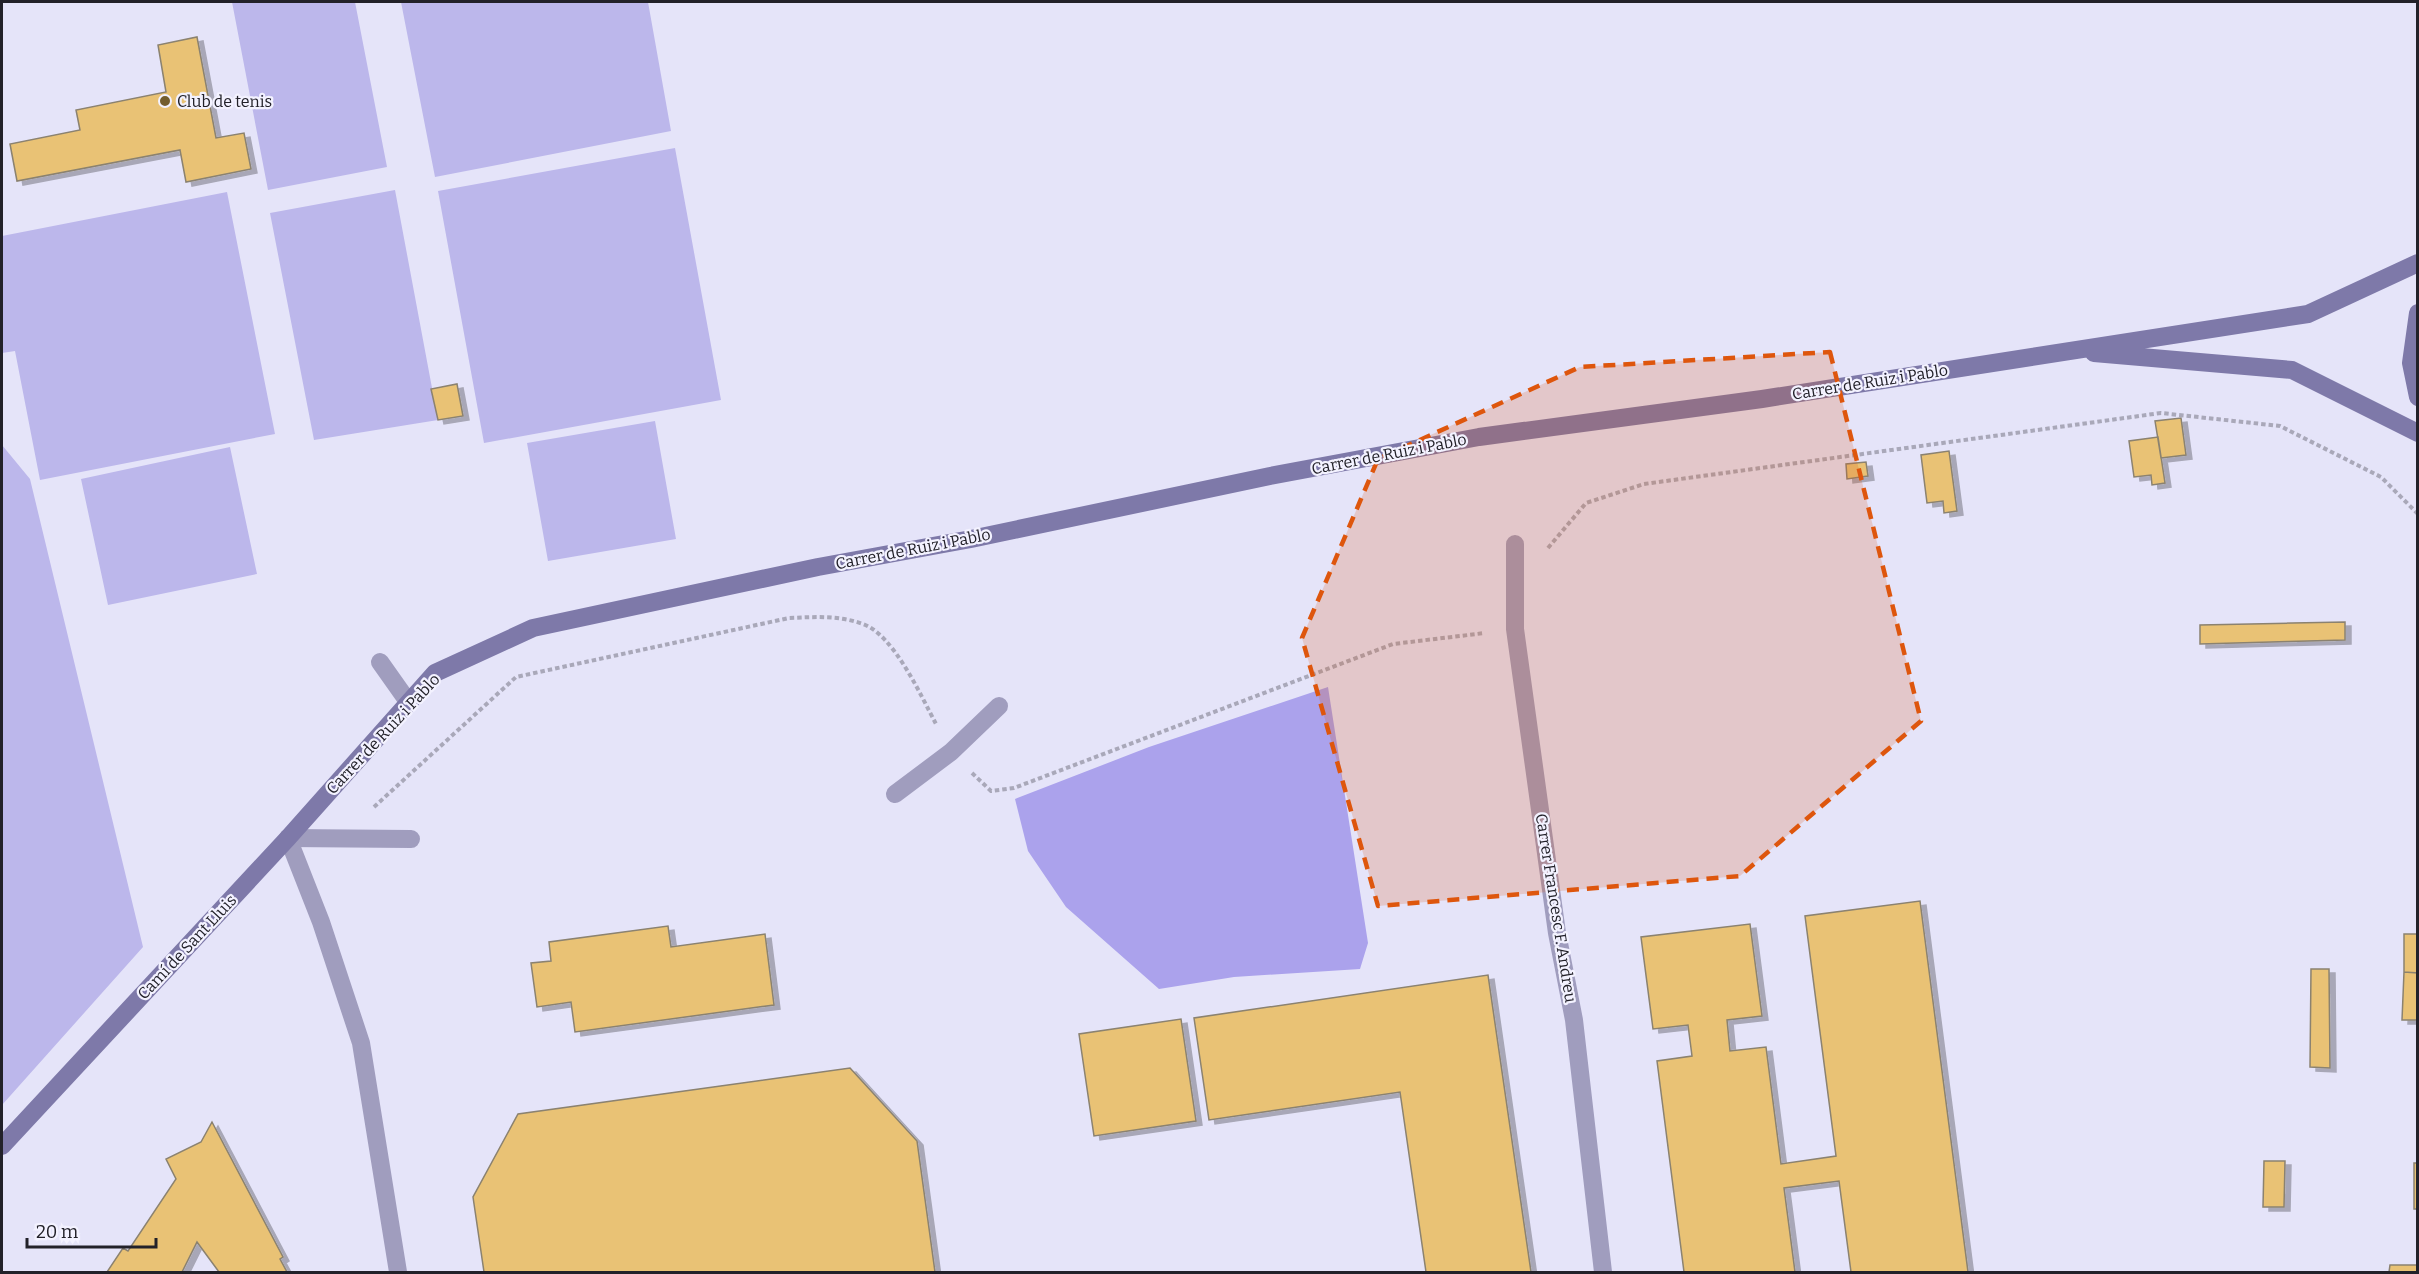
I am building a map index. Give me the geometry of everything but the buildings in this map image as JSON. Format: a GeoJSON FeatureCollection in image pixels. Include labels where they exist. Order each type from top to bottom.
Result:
{"type":"FeatureCollection","features":[{"type":"Feature","properties":{"kind":"street","name":"Carrer de Ruiz i Pablo"},"geometry":{"type":"LineString","coordinates":[[288,838],[435,674],[533,628],[795,572],[971,539],[1270,476],[1479,437],[1762,399],[2308,314],[2418,263]]}},
{"type":"Feature","properties":{"kind":"street"},"geometry":{"type":"LineString","coordinates":[[2418,313],[2411,363],[2418,397]]}},
{"type":"Feature","properties":{"kind":"street","name":"Carrer de Ruiz i Pablo"},"geometry":{"type":"LineString","coordinates":[[2062,351],[2292,370],[2418,433]]}},
{"type":"Feature","properties":{"kind":"street","name":"Carrer Francesc F. Andreu"},"geometry":{"type":"LineString","coordinates":[[1515,544],[1515,629],[1557,933],[1574,1020],[1603,1272]]}},
{"type":"Feature","properties":{"kind":"street"},"geometry":{"type":"LineString","coordinates":[[380,662],[409,703]]}},
{"type":"Feature","properties":{"kind":"street"},"geometry":{"type":"LineString","coordinates":[[895,794],[951,752],[999,706]]}},
{"type":"Feature","properties":{"kind":"street"},"geometry":{"type":"LineString","coordinates":[[398,1272],[361,1043],[321,922],[288,838],[411,839]]}},
{"type":"Feature","properties":{"kind":"street","name":"Camí de Sant Lluis"},"geometry":{"type":"LineString","coordinates":[[2,1146],[288,838]]}},
{"type":"Feature","properties":{"kind":"path"},"geometry":{"type":"LineString","coordinates":[[1547,557],[1548,546],[1586,503],[1644,484],[2161,412],[2280,426],[2381,477],[2418,514]]}},
{"type":"Feature","properties":{"kind":"path"},"geometry":{"type":"LineString","coordinates":[[372,809],[516,677],[789,618],[827,616],[865,624],[897,652],[951,752],[991,791],[1014,788],[1392,644],[1515,629]]}},
{"type":"Feature","properties":{"kind":"highlighted area"},"geometry":{"type":"Polygon","coordinates":[[[1830,352],[1921,721],[1740,876],[1378,906],[1302,638],[1378,459],[1580,367],[1830,352]]]}},
{"type":"Feature","properties":{"kind":"shaded area"},"geometry":{"type":"Polygon","coordinates":[[[232,2],[355,2],[387,167],[268,190],[232,2]]]}},
{"type":"Feature","properties":{"kind":"shaded area"},"geometry":{"type":"Polygon","coordinates":[[[401,2],[648,2],[671,131],[435,177],[401,2]]]}},
{"type":"Feature","properties":{"kind":"shaded area"},"geometry":{"type":"Polygon","coordinates":[[[675,148],[721,400],[484,443],[438,191],[675,148]]]}},
{"type":"Feature","properties":{"kind":"shaded area"},"geometry":{"type":"Polygon","coordinates":[[[395,190],[438,420],[314,440],[270,213],[395,190]]]}},
{"type":"Feature","properties":{"kind":"shaded area"},"geometry":{"type":"Polygon","coordinates":[[[227,192],[275,434],[40,480],[15,351],[2,353],[2,236],[227,192]]]}},
{"type":"Feature","properties":{"kind":"shaded area"},"geometry":{"type":"Polygon","coordinates":[[[655,421],[676,539],[548,561],[527,443],[655,421]]]}},
{"type":"Feature","properties":{"kind":"shaded area"},"geometry":{"type":"Polygon","coordinates":[[[2,445],[30,479],[143,947],[2,1105],[2,445]]]}},
{"type":"Feature","properties":{"kind":"shaded area"},"geometry":{"type":"Polygon","coordinates":[[[230,447],[257,574],[108,605],[81,479],[230,447]]]}},
{"type":"Feature","properties":{"kind":"shaded area"},"geometry":{"type":"Polygon","coordinates":[[[1328,687],[1368,943],[1360,969],[1234,977],[1159,989],[1066,907],[1028,851],[1015,799],[1149,747],[1328,687]]]}},
{"type":"Feature","properties":{"kind":"place","name":"Club de tenis"},"geometry":{"type":"Point","coordinates":[165,101]}}]}
